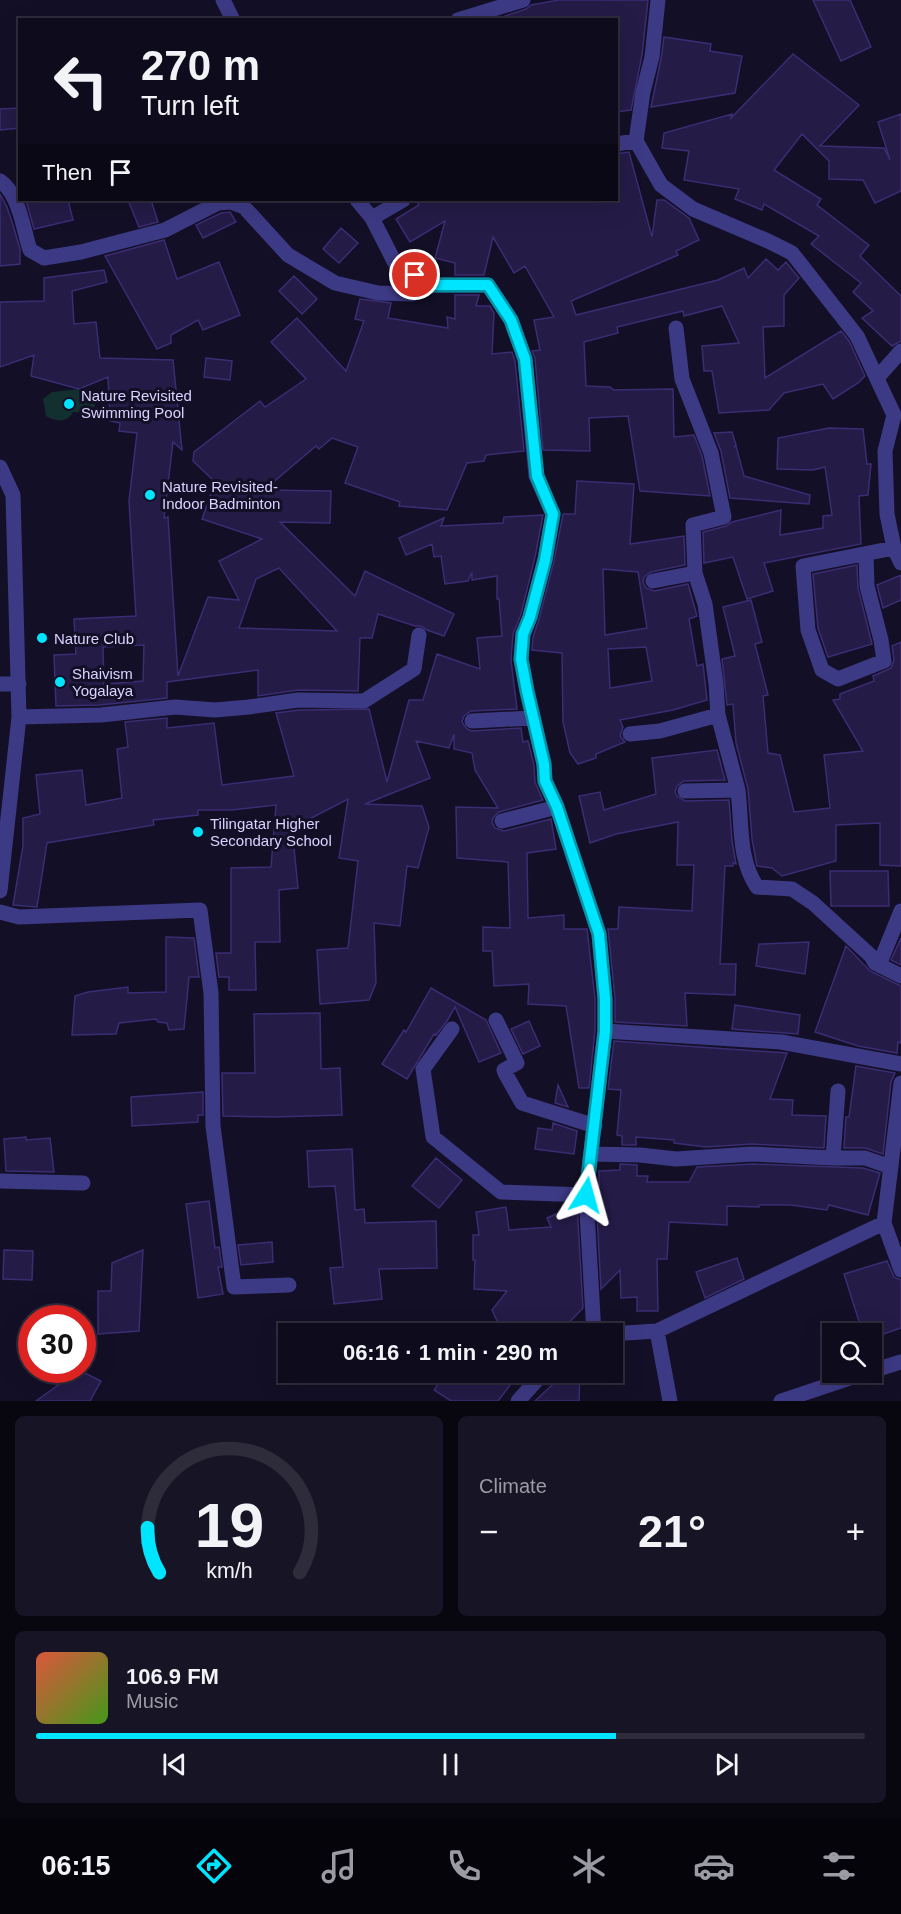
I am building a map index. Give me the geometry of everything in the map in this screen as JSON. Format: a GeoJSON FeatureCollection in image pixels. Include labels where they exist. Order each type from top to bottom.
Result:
{"type":"FeatureCollection","features":[{"type":"Feature","properties":{"kind":"street"},"geometry":{"type":"LineString","coordinates":[[223,0],[232,18]]}},
{"type":"Feature","properties":{"kind":"street"},"geometry":{"type":"LineString","coordinates":[[464,18],[523,0]]}},
{"type":"Feature","properties":{"kind":"street"},"geometry":{"type":"LineString","coordinates":[[658,0],[652,57],[643,92],[636,141],[661,185],[693,209],[792,253],[857,336],[894,415],[885,451],[887,514],[894,548],[901,563]]}},
{"type":"Feature","properties":{"kind":"street"},"geometry":{"type":"LineString","coordinates":[[618,144],[636,141]]}},
{"type":"Feature","properties":{"kind":"street"},"geometry":{"type":"LineString","coordinates":[[0,181],[6,185],[13,196],[30,250],[44,258],[81,252],[165,230],[219,203],[231,202],[244,207],[288,255],[335,283],[378,293],[412,294],[433,285],[488,285],[511,320],[525,359],[537,476],[553,514],[545,560],[530,617],[523,634],[521,659],[532,718],[544,764],[545,781],[557,807],[599,934],[605,999],[605,1031],[586,1195],[593,1323]]}},
{"type":"Feature","properties":{"kind":"street"},"geometry":{"type":"LineString","coordinates":[[358,201],[372,218],[396,265],[433,285]]}},
{"type":"Feature","properties":{"kind":"street"},"geometry":{"type":"LineString","coordinates":[[372,218],[401,201]]}},
{"type":"Feature","properties":{"kind":"street"},"geometry":{"type":"LineString","coordinates":[[676,328],[682,379],[711,453],[724,517],[693,525],[695,573],[705,604],[718,716],[738,790],[748,873],[757,887],[792,889],[813,903],[879,965],[901,976]]}},
{"type":"Feature","properties":{"kind":"street"},"geometry":{"type":"LineString","coordinates":[[877,378],[901,351]]}},
{"type":"Feature","properties":{"kind":"street"},"geometry":{"type":"LineString","coordinates":[[0,467],[13,495],[19,684],[19,717],[0,891]]}},
{"type":"Feature","properties":{"kind":"street"},"geometry":{"type":"LineString","coordinates":[[866,555],[867,586],[884,661],[838,679],[822,670],[808,630],[803,566],[894,548]]}},
{"type":"Feature","properties":{"kind":"street"},"geometry":{"type":"LineString","coordinates":[[653,581],[695,573]]}},
{"type":"Feature","properties":{"kind":"street"},"geometry":{"type":"LineString","coordinates":[[19,717],[101,715],[175,707],[215,710],[298,700],[364,701],[414,669],[419,635]]}},
{"type":"Feature","properties":{"kind":"street"},"geometry":{"type":"LineString","coordinates":[[0,684],[19,684]]}},
{"type":"Feature","properties":{"kind":"street"},"geometry":{"type":"LineString","coordinates":[[630,734],[660,731],[718,716]]}},
{"type":"Feature","properties":{"kind":"street"},"geometry":{"type":"LineString","coordinates":[[472,721],[532,718]]}},
{"type":"Feature","properties":{"kind":"street"},"geometry":{"type":"LineString","coordinates":[[685,791],[738,790]]}},
{"type":"Feature","properties":{"kind":"street"},"geometry":{"type":"LineString","coordinates":[[502,821],[557,807]]}},
{"type":"Feature","properties":{"kind":"street"},"geometry":{"type":"LineString","coordinates":[[0,912],[19,917],[200,910],[211,993],[213,1125],[234,1287],[289,1285]]}},
{"type":"Feature","properties":{"kind":"street"},"geometry":{"type":"LineString","coordinates":[[879,965],[901,911]]}},
{"type":"Feature","properties":{"kind":"street"},"geometry":{"type":"LineString","coordinates":[[496,1020],[517,1063],[504,1070],[522,1103],[595,1126]]}},
{"type":"Feature","properties":{"kind":"street"},"geometry":{"type":"LineString","coordinates":[[452,1029],[423,1069],[434,1137],[501,1192],[586,1195]]}},
{"type":"Feature","properties":{"kind":"street"},"geometry":{"type":"LineString","coordinates":[[605,1031],[781,1042],[901,1064]]}},
{"type":"Feature","properties":{"kind":"street"},"geometry":{"type":"LineString","coordinates":[[901,1083],[884,1223],[901,1270]]}},
{"type":"Feature","properties":{"kind":"street"},"geometry":{"type":"LineString","coordinates":[[833,1158],[838,1091]]}},
{"type":"Feature","properties":{"kind":"street"},"geometry":{"type":"LineString","coordinates":[[591,1154],[640,1155],[676,1159],[752,1154],[865,1158],[891,1167]]}},
{"type":"Feature","properties":{"kind":"street"},"geometry":{"type":"LineString","coordinates":[[0,1181],[83,1183]]}},
{"type":"Feature","properties":{"kind":"street"},"geometry":{"type":"LineString","coordinates":[[623,1333],[657,1331],[884,1223]]}},
{"type":"Feature","properties":{"kind":"street"},"geometry":{"type":"LineString","coordinates":[[657,1331],[670,1401]]}},
{"type":"Feature","properties":{"kind":"street"},"geometry":{"type":"LineString","coordinates":[[882,1368],[901,1362]]}},
{"type":"Feature","properties":{"kind":"street"},"geometry":{"type":"LineString","coordinates":[[518,1401],[534,1383]]}},
{"type":"Feature","properties":{"kind":"street"},"geometry":{"type":"LineString","coordinates":[[781,1401],[836,1383]]}},
{"type":"Feature","properties":{"kind":"green space","name":"Nature Revisited Swimming Pool"},"geometry":{"type":"Polygon","coordinates":[[[79,389],[96,394],[94,413],[73,412],[64,420],[46,416],[43,399],[52,392],[79,389]]]}},
{"type":"Feature","properties":{"kind":"building"},"geometry":{"type":"Polygon","coordinates":[[[559,0],[648,0],[642,55],[631,110],[618,112],[618,18],[505,18],[531,5],[559,0]]]}},
{"type":"Feature","properties":{"kind":"building"},"geometry":{"type":"Polygon","coordinates":[[[813,0],[850,0],[871,47],[841,61],[813,0]]]}},
{"type":"Feature","properties":{"kind":"building"},"geometry":{"type":"Polygon","coordinates":[[[664,37],[711,44],[710,51],[742,56],[735,93],[651,107],[664,37]]]}},
{"type":"Feature","properties":{"kind":"building"},"geometry":{"type":"Polygon","coordinates":[[[793,54],[859,105],[820,146],[884,148],[890,160],[878,122],[901,114],[901,191],[875,203],[863,180],[829,179],[829,161],[802,134],[774,170],[821,199],[817,205],[869,245],[860,256],[901,296],[901,341],[892,346],[862,318],[873,311],[853,292],[861,283],[811,244],[819,236],[764,204],[762,210],[735,199],[739,189],[684,180],[689,151],[662,148],[664,133],[732,114],[731,118],[793,54]]]}},
{"type":"Feature","properties":{"kind":"building"},"geometry":{"type":"Polygon","coordinates":[[[18,108],[18,128],[0,130],[0,109],[18,108]]]}},
{"type":"Feature","properties":{"kind":"building"},"geometry":{"type":"Polygon","coordinates":[[[629,152],[652,237],[657,200],[664,200],[689,218],[699,240],[676,251],[678,255],[571,301],[576,315],[718,280],[744,268],[748,278],[766,259],[778,270],[786,262],[799,278],[784,295],[784,326],[763,327],[765,378],[841,331],[849,341],[865,376],[833,399],[823,384],[784,393],[769,410],[719,413],[712,371],[704,371],[702,346],[739,343],[722,306],[684,316],[683,311],[617,327],[618,333],[584,342],[586,386],[610,387],[614,390],[673,389],[674,437],[694,435],[702,456],[710,496],[640,491],[628,416],[589,418],[590,451],[543,450],[535,358],[532,351],[540,350],[534,320],[554,317],[525,266],[514,273],[493,237],[484,275],[455,275],[455,263],[435,258],[445,221],[410,242],[396,219],[419,205],[417,201],[618,201],[618,154],[629,152]]]}},
{"type":"Feature","properties":{"kind":"building"},"geometry":{"type":"Polygon","coordinates":[[[0,194],[7,207],[20,249],[20,264],[0,266],[0,194]]]}},
{"type":"Feature","properties":{"kind":"building"},"geometry":{"type":"Polygon","coordinates":[[[26,201],[68,201],[73,220],[34,229],[26,201]]]}},
{"type":"Feature","properties":{"kind":"building"},"geometry":{"type":"Polygon","coordinates":[[[128,201],[151,201],[158,222],[139,227],[128,201]]]}},
{"type":"Feature","properties":{"kind":"building"},"geometry":{"type":"Polygon","coordinates":[[[230,212],[236,222],[203,238],[196,225],[221,213],[230,212]]]}},
{"type":"Feature","properties":{"kind":"building"},"geometry":{"type":"Polygon","coordinates":[[[341,228],[358,243],[339,263],[323,249],[341,228]]]}},
{"type":"Feature","properties":{"kind":"building"},"geometry":{"type":"Polygon","coordinates":[[[164,240],[177,279],[219,262],[240,315],[203,330],[198,320],[171,335],[171,343],[157,349],[105,256],[164,240]]]}},
{"type":"Feature","properties":{"kind":"building"},"geometry":{"type":"Polygon","coordinates":[[[104,270],[107,282],[72,291],[74,324],[96,322],[100,358],[173,360],[182,450],[173,442],[164,518],[168,517],[178,676],[208,597],[239,600],[219,561],[262,539],[202,519],[215,482],[193,461],[194,452],[260,401],[265,407],[306,379],[271,342],[297,318],[346,371],[364,321],[355,319],[360,299],[391,303],[388,318],[448,328],[447,317],[455,319],[455,295],[479,295],[476,306],[490,306],[494,313],[492,354],[512,352],[515,361],[524,451],[486,455],[484,461],[467,463],[447,510],[399,506],[400,502],[345,483],[358,447],[332,438],[319,449],[316,446],[264,490],[331,491],[330,523],[280,522],[355,596],[365,571],[454,614],[444,636],[421,626],[378,614],[372,638],[360,638],[358,691],[298,690],[258,696],[258,670],[167,682],[167,698],[100,705],[56,706],[54,655],[76,654],[74,619],[136,616],[129,501],[137,433],[119,431],[120,423],[110,421],[108,377],[79,389],[31,376],[34,355],[0,367],[0,302],[44,301],[44,278],[104,270]],[[279,568],[256,579],[239,628],[337,631],[279,568]],[[144,645],[103,647],[104,684],[143,681],[144,645]]]}},
{"type":"Feature","properties":{"kind":"building"},"geometry":{"type":"Polygon","coordinates":[[[294,276],[317,299],[302,314],[279,291],[294,276]]]}},
{"type":"Feature","properties":{"kind":"building"},"geometry":{"type":"Polygon","coordinates":[[[206,358],[232,361],[230,380],[204,377],[206,358]]]}},
{"type":"Feature","properties":{"kind":"building"},"geometry":{"type":"Polygon","coordinates":[[[829,428],[863,429],[867,464],[871,464],[868,495],[859,496],[861,544],[764,563],[773,591],[747,599],[733,557],[704,563],[703,532],[781,510],[780,535],[823,528],[823,516],[832,515],[825,467],[813,470],[777,469],[778,438],[829,428]]]}},
{"type":"Feature","properties":{"kind":"building"},"geometry":{"type":"Polygon","coordinates":[[[732,432],[736,445],[734,447],[736,446],[744,476],[810,495],[809,504],[730,498],[721,451],[714,433],[732,432]]]}},
{"type":"Feature","properties":{"kind":"building"},"geometry":{"type":"Polygon","coordinates":[[[577,481],[634,484],[630,544],[684,536],[685,565],[651,572],[644,577],[643,582],[646,588],[654,591],[688,584],[697,616],[689,619],[697,666],[703,664],[707,700],[673,710],[620,720],[623,727],[620,736],[625,742],[596,754],[596,758],[578,764],[570,753],[563,722],[562,653],[532,650],[533,637],[554,561],[563,514],[575,514],[577,481]],[[603,569],[605,635],[647,628],[638,572],[603,569]],[[646,647],[608,649],[610,688],[652,681],[646,647]]]}},
{"type":"Feature","properties":{"kind":"building"},"geometry":{"type":"Polygon","coordinates":[[[543,515],[521,614],[513,634],[511,660],[517,709],[471,711],[464,716],[462,722],[467,729],[472,731],[521,728],[523,742],[528,741],[534,765],[535,782],[543,800],[499,812],[493,818],[492,823],[495,828],[504,831],[551,819],[556,849],[527,853],[528,918],[564,915],[564,929],[587,929],[595,999],[595,1030],[589,1088],[579,1088],[566,1006],[528,1004],[529,984],[494,986],[492,951],[483,951],[483,927],[510,928],[508,862],[457,858],[456,807],[498,808],[475,770],[472,753],[454,749],[454,734],[449,748],[416,741],[430,778],[365,804],[422,806],[429,827],[418,868],[407,866],[400,926],[374,923],[376,983],[369,1000],[320,1004],[317,950],[348,948],[358,861],[339,858],[348,799],[292,828],[298,888],[279,890],[280,942],[255,942],[256,990],[229,990],[229,977],[219,977],[216,953],[231,953],[231,868],[271,867],[276,805],[232,810],[198,810],[198,815],[153,820],[154,825],[47,843],[37,907],[13,905],[23,846],[23,818],[40,814],[36,775],[82,770],[86,805],[122,798],[117,749],[128,747],[125,722],[167,718],[167,728],[214,723],[222,785],[294,776],[276,713],[299,710],[369,709],[387,782],[409,700],[423,700],[437,654],[480,669],[477,638],[502,636],[499,599],[497,599],[497,576],[472,580],[472,572],[468,581],[445,584],[441,556],[434,557],[432,544],[406,555],[399,538],[444,518],[441,526],[503,523],[504,517],[543,515]]]}},
{"type":"Feature","properties":{"kind":"building"},"geometry":{"type":"Polygon","coordinates":[[[857,565],[858,588],[872,644],[828,657],[818,628],[813,574],[857,565]]]}},
{"type":"Feature","properties":{"kind":"building"},"geometry":{"type":"Polygon","coordinates":[[[901,575],[901,600],[883,608],[877,585],[901,575]]]}},
{"type":"Feature","properties":{"kind":"building"},"geometry":{"type":"Polygon","coordinates":[[[751,600],[762,642],[755,644],[768,695],[763,696],[768,753],[780,755],[794,812],[830,808],[824,755],[863,751],[833,700],[840,699],[840,694],[874,681],[873,676],[891,668],[894,660],[892,646],[901,642],[901,866],[880,865],[880,823],[836,825],[836,861],[782,876],[772,868],[757,866],[752,839],[748,789],[736,743],[733,704],[727,705],[722,659],[735,656],[723,607],[751,600]]]}},
{"type":"Feature","properties":{"kind":"building"},"geometry":{"type":"Polygon","coordinates":[[[717,750],[725,780],[684,781],[677,786],[675,792],[685,801],[729,800],[736,864],[725,866],[720,964],[736,964],[735,995],[685,993],[687,1026],[615,1022],[615,998],[608,929],[618,929],[619,907],[692,911],[694,865],[677,865],[678,822],[616,834],[590,843],[579,796],[600,792],[604,810],[656,794],[652,758],[717,750]]]}},
{"type":"Feature","properties":{"kind":"building"},"geometry":{"type":"Polygon","coordinates":[[[830,871],[888,871],[889,906],[831,906],[830,871]]]}},
{"type":"Feature","properties":{"kind":"building"},"geometry":{"type":"Polygon","coordinates":[[[166,937],[194,938],[199,977],[189,977],[184,1029],[169,1030],[167,1023],[158,1022],[156,1019],[119,1023],[116,1034],[72,1035],[75,996],[128,987],[128,993],[166,992],[166,937]]]}},
{"type":"Feature","properties":{"kind":"building"},"geometry":{"type":"Polygon","coordinates":[[[901,938],[901,965],[891,960],[901,938]]]}},
{"type":"Feature","properties":{"kind":"building"},"geometry":{"type":"Polygon","coordinates":[[[809,942],[805,974],[756,966],[759,944],[809,942]]]}},
{"type":"Feature","properties":{"kind":"building"},"geometry":{"type":"Polygon","coordinates":[[[846,946],[870,971],[901,986],[901,1043],[898,1042],[897,1053],[858,1046],[815,1032],[846,946]]]}},
{"type":"Feature","properties":{"kind":"building"},"geometry":{"type":"Polygon","coordinates":[[[431,988],[486,1020],[501,1053],[479,1062],[455,1007],[447,1021],[436,1035],[434,1034],[407,1079],[382,1064],[404,1030],[406,1032],[431,988]]]}},
{"type":"Feature","properties":{"kind":"building"},"geometry":{"type":"Polygon","coordinates":[[[735,1005],[800,1015],[798,1034],[732,1029],[735,1005]]]}},
{"type":"Feature","properties":{"kind":"building"},"geometry":{"type":"Polygon","coordinates":[[[320,1013],[321,1069],[340,1068],[342,1115],[223,1116],[222,1073],[255,1073],[254,1014],[320,1013]]]}},
{"type":"Feature","properties":{"kind":"building"},"geometry":{"type":"Polygon","coordinates":[[[529,1021],[540,1046],[523,1054],[511,1029],[529,1021]]]}},
{"type":"Feature","properties":{"kind":"building"},"geometry":{"type":"Polygon","coordinates":[[[614,1041],[787,1053],[770,1099],[793,1100],[792,1115],[826,1116],[824,1148],[752,1144],[706,1147],[674,1143],[674,1140],[636,1137],[636,1145],[622,1145],[622,1136],[617,1135],[621,1090],[608,1089],[614,1041]]]}},
{"type":"Feature","properties":{"kind":"building"},"geometry":{"type":"Polygon","coordinates":[[[856,1066],[895,1073],[891,1082],[883,1154],[865,1148],[844,1148],[846,1117],[849,1117],[856,1066]]]}},
{"type":"Feature","properties":{"kind":"building"},"geometry":{"type":"Polygon","coordinates":[[[558,1085],[568,1107],[555,1103],[558,1085]]]}},
{"type":"Feature","properties":{"kind":"building"},"geometry":{"type":"Polygon","coordinates":[[[203,1092],[203,1115],[198,1115],[198,1122],[132,1126],[131,1097],[203,1092]]]}},
{"type":"Feature","properties":{"kind":"building"},"geometry":{"type":"Polygon","coordinates":[[[553,1123],[577,1131],[574,1154],[535,1149],[538,1128],[552,1130],[553,1123]]]}},
{"type":"Feature","properties":{"kind":"building"},"geometry":{"type":"Polygon","coordinates":[[[26,1137],[26,1140],[50,1138],[54,1172],[6,1171],[4,1139],[26,1137]]]}},
{"type":"Feature","properties":{"kind":"building"},"geometry":{"type":"Polygon","coordinates":[[[352,1149],[355,1210],[364,1209],[365,1223],[436,1221],[437,1268],[379,1269],[382,1299],[334,1304],[330,1268],[343,1267],[335,1186],[309,1187],[307,1151],[352,1149]]]}},
{"type":"Feature","properties":{"kind":"building"},"geometry":{"type":"Polygon","coordinates":[[[436,1158],[462,1180],[439,1208],[412,1186],[436,1158]]]}},
{"type":"Feature","properties":{"kind":"building"},"geometry":{"type":"Polygon","coordinates":[[[620,1164],[637,1165],[637,1176],[648,1176],[647,1182],[689,1182],[697,1167],[752,1164],[863,1168],[880,1173],[868,1215],[829,1205],[827,1210],[791,1205],[727,1206],[727,1225],[669,1222],[667,1259],[657,1259],[658,1311],[637,1311],[637,1297],[621,1298],[620,1270],[601,1289],[596,1197],[599,1196],[599,1171],[620,1170],[620,1164]]]}},
{"type":"Feature","properties":{"kind":"building"},"geometry":{"type":"Polygon","coordinates":[[[209,1201],[215,1248],[219,1247],[222,1267],[218,1267],[223,1294],[198,1298],[186,1204],[209,1201]]]}},
{"type":"Feature","properties":{"kind":"building"},"geometry":{"type":"Polygon","coordinates":[[[577,1205],[583,1308],[569,1323],[496,1323],[497,1321],[492,1310],[507,1291],[474,1289],[473,1235],[479,1235],[476,1212],[506,1207],[509,1230],[551,1227],[547,1218],[577,1205]]]}},
{"type":"Feature","properties":{"kind":"building"},"geometry":{"type":"Polygon","coordinates":[[[272,1242],[273,1262],[241,1265],[238,1245],[272,1242]]]}},
{"type":"Feature","properties":{"kind":"building"},"geometry":{"type":"Polygon","coordinates":[[[4,1250],[33,1251],[32,1280],[3,1279],[4,1250]]]}},
{"type":"Feature","properties":{"kind":"building"},"geometry":{"type":"Polygon","coordinates":[[[143,1250],[139,1331],[98,1334],[98,1291],[111,1291],[112,1263],[143,1250]]]}},
{"type":"Feature","properties":{"kind":"building"},"geometry":{"type":"Polygon","coordinates":[[[737,1258],[744,1279],[705,1298],[696,1272],[737,1258]]]}},
{"type":"Feature","properties":{"kind":"building"},"geometry":{"type":"Polygon","coordinates":[[[887,1261],[894,1277],[901,1280],[901,1328],[882,1335],[882,1323],[860,1323],[844,1274],[887,1261]]]}},
{"type":"Feature","properties":{"kind":"building"},"geometry":{"type":"Polygon","coordinates":[[[96,1378],[101,1381],[90,1401],[36,1401],[61,1383],[96,1383],[96,1378]]]}},
{"type":"Feature","properties":{"kind":"building"},"geometry":{"type":"Polygon","coordinates":[[[439,1383],[512,1383],[498,1401],[451,1401],[434,1390],[439,1383]]]}},
{"type":"Feature","properties":{"kind":"building"},"geometry":{"type":"Polygon","coordinates":[[[554,1383],[580,1383],[579,1401],[535,1401],[554,1383]]]}},
{"type":"Feature","properties":{"kind":"place","name":"Nature Revisited Swimming Pool"},"geometry":{"type":"Point","coordinates":[69,404]}},
{"type":"Feature","properties":{"kind":"place","name":"Nature Revisited- Indoor Badminton"},"geometry":{"type":"Point","coordinates":[150,495]}},
{"type":"Feature","properties":{"kind":"place","name":"Nature Club"},"geometry":{"type":"Point","coordinates":[42,638]}},
{"type":"Feature","properties":{"kind":"place","name":"Shaivism Yogalaya"},"geometry":{"type":"Point","coordinates":[60,682]}},
{"type":"Feature","properties":{"kind":"place","name":"Tilingatar Higher Secondary School"},"geometry":{"type":"Point","coordinates":[198,832]}},
{"type":"Feature","properties":{"kind":"route"},"geometry":{"type":"LineString","coordinates":[[415,275],[433,285],[488,285],[511,320],[525,359],[537,476],[553,514],[545,560],[530,617],[523,634],[521,659],[532,718],[544,764],[545,781],[557,807],[599,934],[605,999],[605,1031],[586,1195]]}}]}
